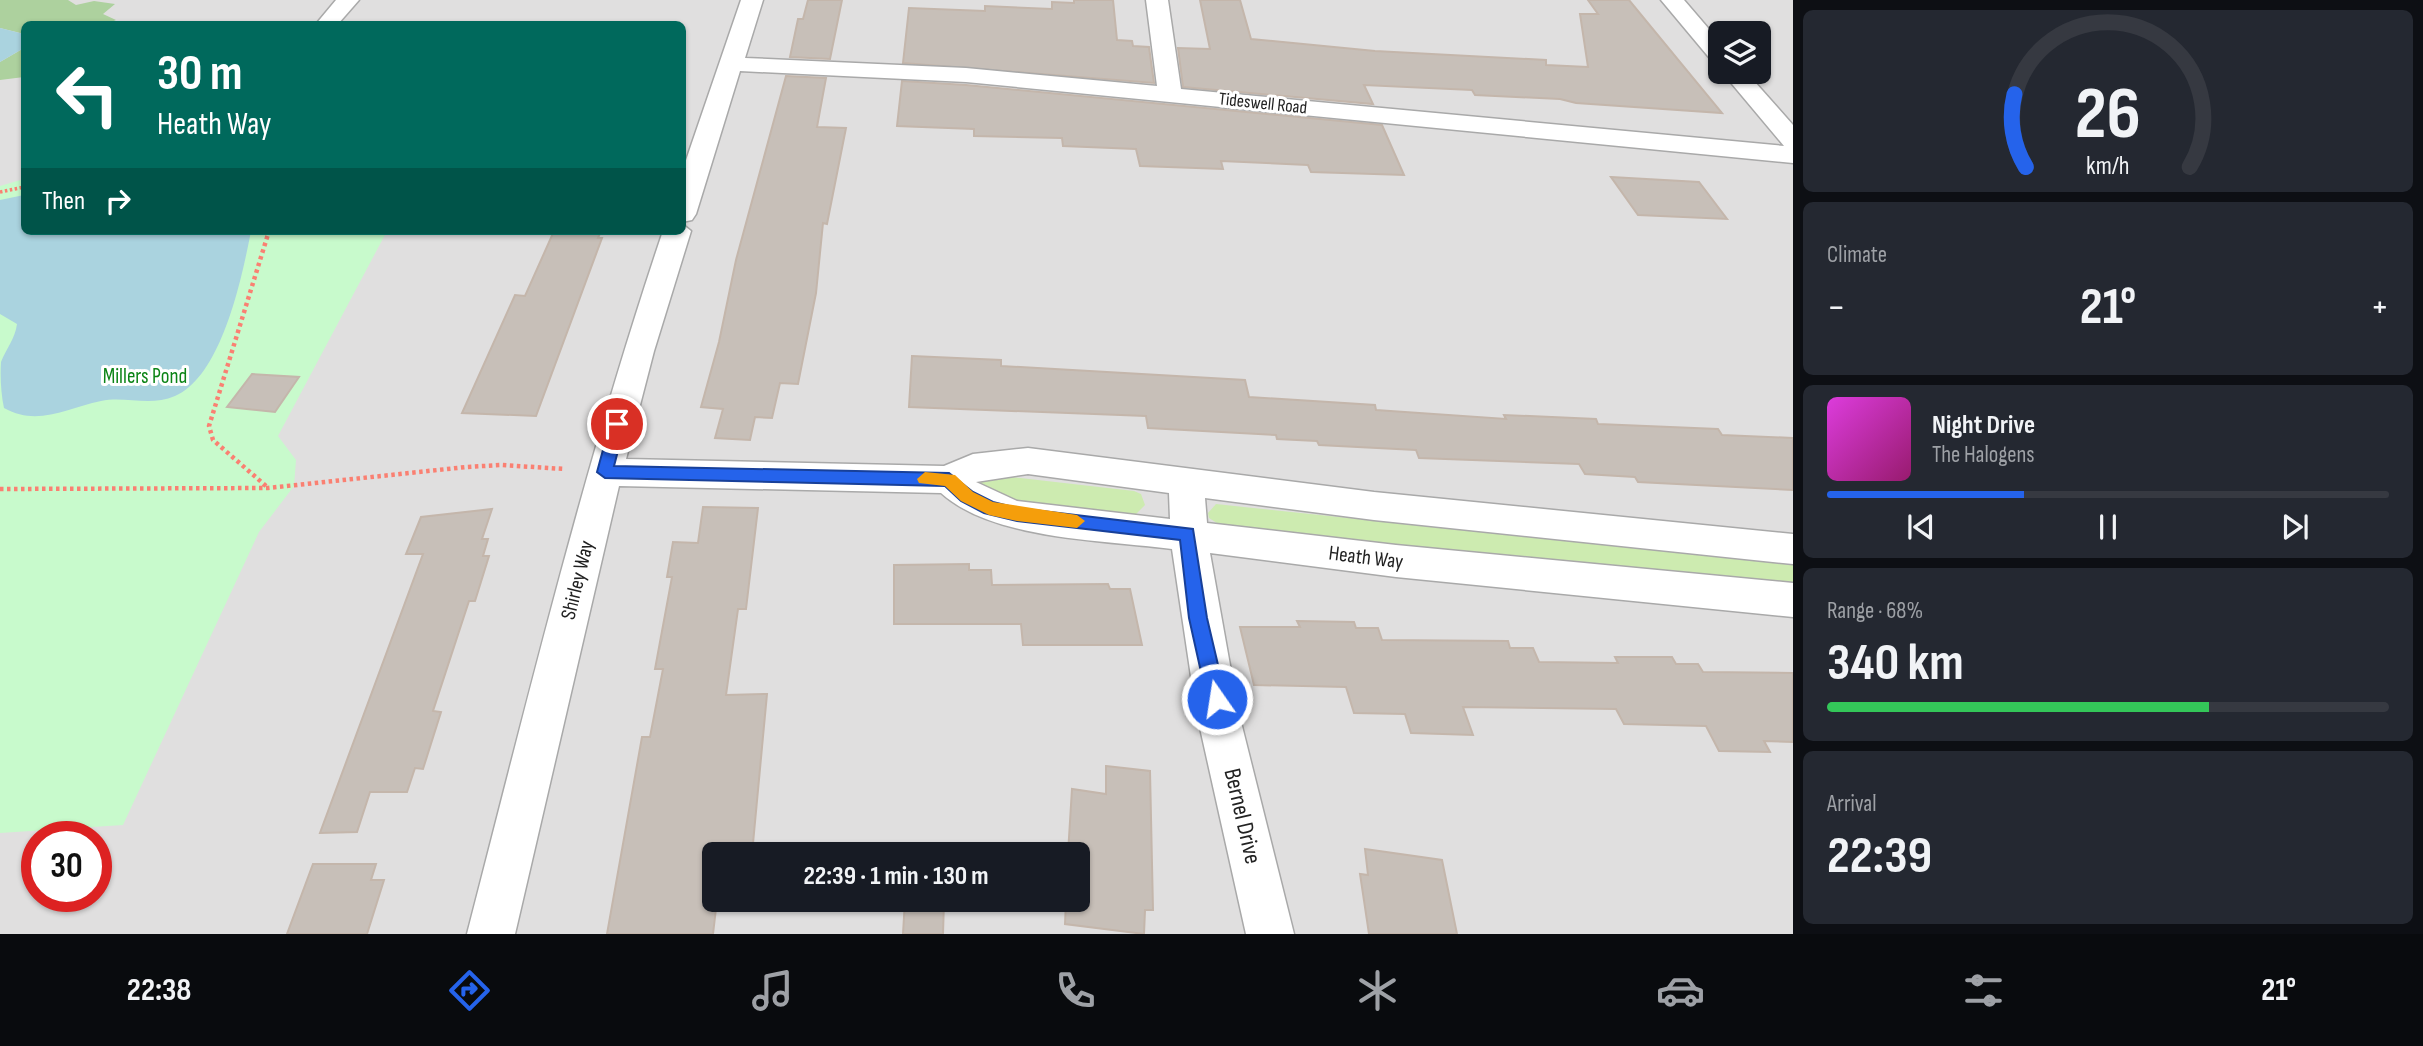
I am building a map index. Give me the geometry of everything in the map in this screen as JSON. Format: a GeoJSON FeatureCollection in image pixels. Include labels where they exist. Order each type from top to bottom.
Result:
{"type":"FeatureCollection","features":[{"type":"Feature","properties":{"kind":"street"},"geometry":{"type":"LineString","coordinates":[[330,21],[348,0]]}},
{"type":"Feature","properties":{"kind":"street"},"geometry":{"type":"LineString","coordinates":[[686,202],[752,0]]}},
{"type":"Feature","properties":{"kind":"street"},"geometry":{"type":"LineString","coordinates":[[1157,0],[1170,94]]}},
{"type":"Feature","properties":{"kind":"street"},"geometry":{"type":"LineString","coordinates":[[1672,0],[1708,42]]}},
{"type":"Feature","properties":{"kind":"street","name":"Tideswell Road"},"geometry":{"type":"LineString","coordinates":[[731,64],[897,69],[1793,155]]}},
{"type":"Feature","properties":{"kind":"street"},"geometry":{"type":"LineString","coordinates":[[1744,84],[1793,141]]}},
{"type":"Feature","properties":{"kind":"street","name":"Shirley Way"},"geometry":{"type":"LineString","coordinates":[[491,934],[605,472],[637,355],[676,235]]}},
{"type":"Feature","properties":{"kind":"street"},"geometry":{"type":"LineString","coordinates":[[605,472],[949,480],[973,467],[1028,461],[1410,510],[1793,549]]}},
{"type":"Feature","properties":{"kind":"street","name":"Heath Way"},"geometry":{"type":"LineString","coordinates":[[949,480],[967,496],[989,508],[1017,515],[1390,560],[1793,600]]}},
{"type":"Feature","properties":{"kind":"street","name":"Bernel Drive"},"geometry":{"type":"LineString","coordinates":[[1186,482],[1187,534],[1198,618],[1270,934]]}},
{"type":"Feature","properties":{"kind":"path"},"geometry":{"type":"LineString","coordinates":[[0,192],[21,188]]}},
{"type":"Feature","properties":{"kind":"path"},"geometry":{"type":"LineString","coordinates":[[268,235],[209,426],[213,440],[268,488]]}},
{"type":"Feature","properties":{"kind":"path"},"geometry":{"type":"LineString","coordinates":[[0,489],[268,488],[489,465],[605,472]]}},
{"type":"Feature","properties":{"kind":"shaded area"},"geometry":{"type":"Polygon","coordinates":[[[0,0],[1793,0],[1793,934],[0,934],[0,0]]]}},
{"type":"Feature","properties":{"kind":"green space"},"geometry":{"type":"Polygon","coordinates":[[[0,0],[68,0],[76,5],[94,1],[115,4],[103,14],[116,20],[114,21],[21,21],[21,33],[0,28],[0,0]]]}},
{"type":"Feature","properties":{"kind":"green space"},"geometry":{"type":"Polygon","coordinates":[[[21,50],[21,77],[0,80],[0,62],[21,50]]]}},
{"type":"Feature","properties":{"kind":"green space","name":"Millers Pond"},"geometry":{"type":"Polygon","coordinates":[[[21,180],[21,235],[385,235],[278,436],[296,460],[294,486],[259,532],[123,825],[112,826],[112,821],[21,821],[21,832],[0,833],[0,186],[21,180]]]}},
{"type":"Feature","properties":{"kind":"green space"},"geometry":{"type":"Polygon","coordinates":[[[994,475],[1134,491],[1141,494],[1145,505],[1136,514],[1123,514],[1002,499],[980,486],[981,480],[994,475]]]}},
{"type":"Feature","properties":{"kind":"green space"},"geometry":{"type":"Polygon","coordinates":[[[1216,504],[1793,565],[1793,588],[1220,525],[1209,518],[1208,513],[1216,504]]]}},
{"type":"Feature","properties":{"kind":"water"},"geometry":{"type":"Polygon","coordinates":[[[0,28],[21,33],[21,50],[0,62],[0,28]]]}},
{"type":"Feature","properties":{"kind":"water","name":"Millers Pond"},"geometry":{"type":"Polygon","coordinates":[[[21,196],[21,235],[250,235],[227,323],[205,368],[191,385],[166,399],[101,401],[40,416],[29,416],[4,408],[1,362],[17,324],[0,314],[0,200],[21,196]]]}},
{"type":"Feature","properties":{"kind":"building"},"geometry":{"type":"Polygon","coordinates":[[[808,0],[842,0],[830,59],[790,57],[798,19],[803,19],[808,0]]]}},
{"type":"Feature","properties":{"kind":"building"},"geometry":{"type":"Polygon","coordinates":[[[1074,0],[1113,0],[1117,40],[1132,41],[1133,46],[1149,47],[1154,83],[903,63],[909,8],[985,11],[985,6],[1052,9],[1052,2],[1074,3],[1074,0]]]}},
{"type":"Feature","properties":{"kind":"building"},"geometry":{"type":"Polygon","coordinates":[[[1200,0],[1240,0],[1251,39],[1375,51],[1546,60],[1546,65],[1588,67],[1580,14],[1598,14],[1588,0],[1629,0],[1722,113],[1576,103],[1560,99],[1475,95],[1472,90],[1364,85],[1373,104],[1183,87],[1178,48],[1210,49],[1200,0]]]}},
{"type":"Feature","properties":{"kind":"building"},"geometry":{"type":"Polygon","coordinates":[[[786,76],[826,78],[817,127],[846,128],[827,224],[823,223],[816,293],[798,384],[780,383],[772,418],[755,417],[750,440],[715,438],[723,409],[701,407],[719,342],[736,260],[786,76]]]}},
{"type":"Feature","properties":{"kind":"building"},"geometry":{"type":"Polygon","coordinates":[[[902,81],[1382,125],[1404,175],[1311,172],[1308,165],[1221,161],[1223,169],[1140,166],[1136,149],[1063,146],[1062,138],[974,136],[974,129],[897,126],[902,81]]]}},
{"type":"Feature","properties":{"kind":"building"},"geometry":{"type":"Polygon","coordinates":[[[1611,177],[1699,182],[1727,219],[1638,215],[1611,177]]]}},
{"type":"Feature","properties":{"kind":"building"},"geometry":{"type":"Polygon","coordinates":[[[552,235],[599,235],[598,238],[602,238],[536,416],[462,413],[515,295],[525,296],[552,235]]]}},
{"type":"Feature","properties":{"kind":"building"},"geometry":{"type":"Polygon","coordinates":[[[912,356],[1001,360],[1001,366],[1245,380],[1249,397],[1375,405],[1376,410],[1506,419],[1504,415],[1596,419],[1598,424],[1718,429],[1722,435],[1793,438],[1793,490],[1638,482],[1635,477],[1585,474],[1579,464],[1419,458],[1416,450],[1319,445],[1317,441],[1277,439],[1276,435],[1148,428],[1146,416],[909,407],[912,356]]]}},
{"type":"Feature","properties":{"kind":"building"},"geometry":{"type":"Polygon","coordinates":[[[252,374],[299,377],[275,412],[227,407],[252,374]]]}},
{"type":"Feature","properties":{"kind":"building"},"geometry":{"type":"Polygon","coordinates":[[[703,507],[758,508],[746,609],[738,609],[726,695],[767,694],[753,842],[702,842],[702,912],[716,912],[713,934],[607,934],[642,737],[650,737],[663,669],[655,669],[672,577],[667,577],[673,542],[698,543],[703,507]]]}},
{"type":"Feature","properties":{"kind":"building"},"geometry":{"type":"Polygon","coordinates":[[[492,509],[482,539],[488,539],[483,556],[489,556],[475,601],[469,601],[433,711],[441,712],[423,769],[415,768],[407,792],[370,792],[357,832],[320,833],[423,554],[406,554],[421,517],[492,509]]]}},
{"type":"Feature","properties":{"kind":"building"},"geometry":{"type":"Polygon","coordinates":[[[969,564],[969,570],[991,570],[992,585],[1108,584],[1110,589],[1130,589],[1142,645],[1023,645],[1021,624],[894,624],[894,565],[969,564]]]}},
{"type":"Feature","properties":{"kind":"building"},"geometry":{"type":"Polygon","coordinates":[[[1297,621],[1354,622],[1356,628],[1378,628],[1382,640],[1508,641],[1510,648],[1533,648],[1539,662],[1618,663],[1615,657],[1672,657],[1676,664],[1698,664],[1703,672],[1793,673],[1793,742],[1764,741],[1770,752],[1719,751],[1706,726],[1624,724],[1616,709],[1463,707],[1473,735],[1411,733],[1405,714],[1354,713],[1346,687],[1254,685],[1240,627],[1300,627],[1297,621]]]}},
{"type":"Feature","properties":{"kind":"building"},"geometry":{"type":"Polygon","coordinates":[[[1106,766],[1150,771],[1153,910],[1145,910],[1144,934],[1065,924],[1066,912],[1090,912],[1090,842],[1069,842],[1072,789],[1106,794],[1106,766]]]}},
{"type":"Feature","properties":{"kind":"building"},"geometry":{"type":"Polygon","coordinates":[[[1365,849],[1442,860],[1457,934],[1369,934],[1360,874],[1368,875],[1365,849]]]}},
{"type":"Feature","properties":{"kind":"building"},"geometry":{"type":"Polygon","coordinates":[[[313,864],[376,864],[371,880],[384,880],[367,934],[287,934],[313,864]]]}},
{"type":"Feature","properties":{"kind":"building"},"geometry":{"type":"Polygon","coordinates":[[[904,912],[944,912],[943,934],[903,934],[904,912]]]}},
{"type":"Feature","properties":{"kind":"slow traffic"},"geometry":{"type":"LineString","coordinates":[[925,479],[949,480],[967,496],[989,508],[1017,515],[1077,521]]}},
{"type":"Feature","properties":{"kind":"route"},"geometry":{"type":"LineString","coordinates":[[617,424],[605,472],[851,475],[949,480],[967,496],[989,508],[1017,515],[1187,534],[1198,618],[1217,699]]}}]}
